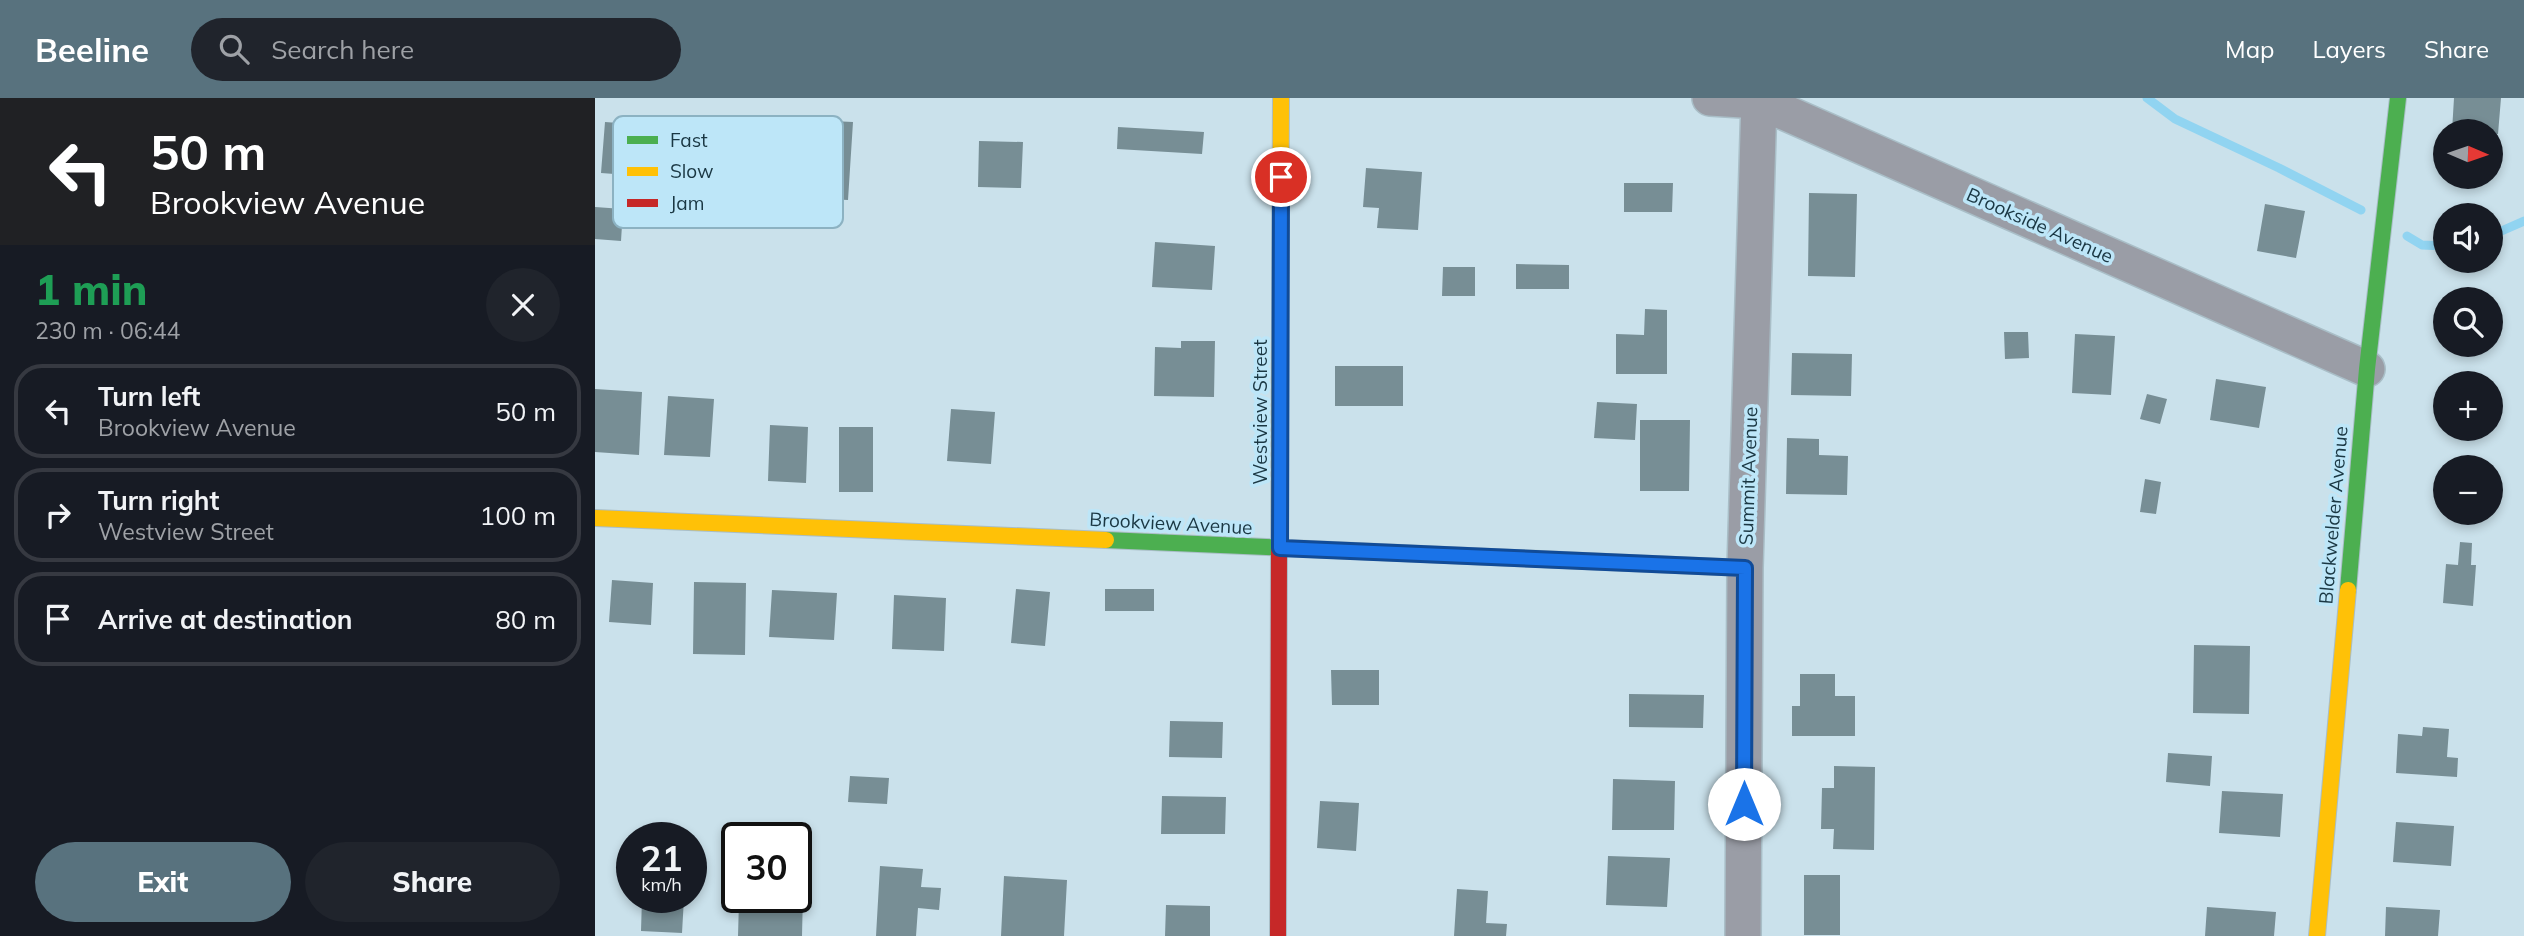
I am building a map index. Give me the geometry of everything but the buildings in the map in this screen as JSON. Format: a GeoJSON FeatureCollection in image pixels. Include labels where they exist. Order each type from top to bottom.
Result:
{"type":"FeatureCollection","features":[{"type":"Feature","properties":{"kind":"street","name":"Westview Street"},"geometry":{"type":"LineString","coordinates":[[1278,936],[1281,98]]}},
{"type":"Feature","properties":{"kind":"street","name":"Brookside Avenue"},"geometry":{"type":"LineString","coordinates":[[1710,98],[1759,101],[2367,369]]}},
{"type":"Feature","properties":{"kind":"street","name":"Blackwelder Avenue"},"geometry":{"type":"LineString","coordinates":[[2317,936],[2367,369],[2399,98]]}},
{"type":"Feature","properties":{"kind":"street","name":"Summit Avenue"},"geometry":{"type":"LineString","coordinates":[[1743,936],[1745,568],[1759,101]]}},
{"type":"Feature","properties":{"kind":"street","name":"Brookview Avenue"},"geometry":{"type":"LineString","coordinates":[[595,518],[1745,568]]}},
{"type":"Feature","properties":{"kind":"waterway"},"geometry":{"type":"LineString","coordinates":[[2147,98],[2175,119],[2361,210]]}},
{"type":"Feature","properties":{"kind":"waterway"},"geometry":{"type":"LineString","coordinates":[[2503,230],[2524,221]]}},
{"type":"Feature","properties":{"kind":"waterway"},"geometry":{"type":"LineString","coordinates":[[2407,236],[2422,245],[2433,245]]}},
{"type":"Feature","properties":{"kind":"traffic: fast"},"geometry":{"type":"LineString","coordinates":[[2348,590],[2367,369],[2398,98]]}},
{"type":"Feature","properties":{"kind":"traffic: fast"},"geometry":{"type":"LineString","coordinates":[[1106,540],[1607,562]]}},
{"type":"Feature","properties":{"kind":"traffic: slow"},"geometry":{"type":"LineString","coordinates":[[1279,546],[1281,98]]}},
{"type":"Feature","properties":{"kind":"traffic: slow"},"geometry":{"type":"LineString","coordinates":[[595,518],[1106,540]]}},
{"type":"Feature","properties":{"kind":"traffic: slow"},"geometry":{"type":"LineString","coordinates":[[2317,936],[2348,590]]}},
{"type":"Feature","properties":{"kind":"traffic: jam"},"geometry":{"type":"LineString","coordinates":[[1278,936],[1279,546]]}},
{"type":"Feature","properties":{"kind":"traffic: jam"},"geometry":{"type":"LineString","coordinates":[[1607,562],[1745,568]]}},
{"type":"Feature","properties":{"kind":"route"},"geometry":{"type":"LineString","coordinates":[[1281,177],[1280,548],[1745,568],[1744,804]]}}]}
